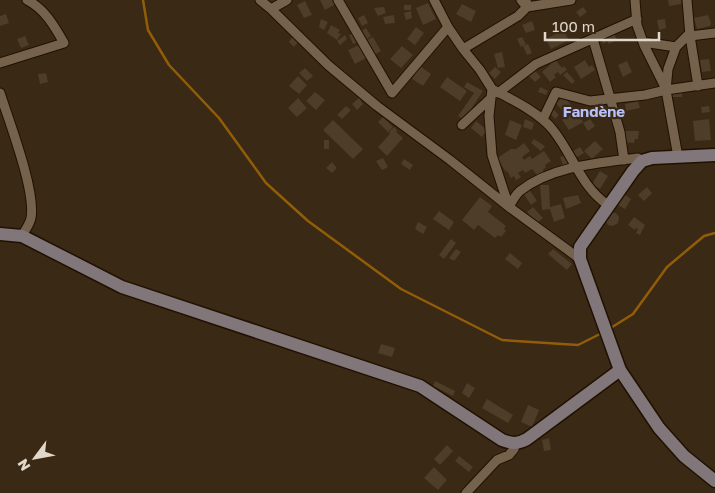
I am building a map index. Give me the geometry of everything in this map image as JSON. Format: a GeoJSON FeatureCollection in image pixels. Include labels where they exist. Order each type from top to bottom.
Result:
{"type":"FeatureCollection","features":[{"type":"Feature","properties":{"kind":"main road"},"geometry":{"type":"LineString","coordinates":[[715,156],[659,157],[642,162],[633,171],[580,246],[580,259],[620,370],[659,428],[684,456],[715,481]]}},
{"type":"Feature","properties":{"kind":"main road"},"geometry":{"type":"LineString","coordinates":[[0,234],[22,236],[122,287],[420,386],[502,440],[515,444],[521,443],[536,434],[620,370]]}},
{"type":"Feature","properties":{"kind":"street"},"geometry":{"type":"LineString","coordinates":[[0,63],[64,44],[50,19],[27,0]]}},
{"type":"Feature","properties":{"kind":"street"},"geometry":{"type":"LineString","coordinates":[[260,0],[328,65],[377,106],[580,259]]}},
{"type":"Feature","properties":{"kind":"street"},"geometry":{"type":"LineString","coordinates":[[271,9],[287,0]]}},
{"type":"Feature","properties":{"kind":"street"},"geometry":{"type":"LineString","coordinates":[[338,0],[392,93],[448,27]]}},
{"type":"Feature","properties":{"kind":"street"},"geometry":{"type":"LineString","coordinates":[[434,0],[448,27],[480,70],[494,93],[543,119],[553,129],[589,188],[600,200],[608,205]]}},
{"type":"Feature","properties":{"kind":"street"},"geometry":{"type":"LineString","coordinates":[[464,49],[518,16],[525,2],[571,0]]}},
{"type":"Feature","properties":{"kind":"street"},"geometry":{"type":"LineString","coordinates":[[636,0],[637,26],[666,90]]}},
{"type":"Feature","properties":{"kind":"street"},"geometry":{"type":"LineString","coordinates":[[687,0],[698,86]]}},
{"type":"Feature","properties":{"kind":"street"},"geometry":{"type":"LineString","coordinates":[[462,126],[494,93],[536,64],[637,19]]}},
{"type":"Feature","properties":{"kind":"street"},"geometry":{"type":"LineString","coordinates":[[678,158],[666,90],[668,69],[676,47],[690,34],[715,32]]}},
{"type":"Feature","properties":{"kind":"street"},"geometry":{"type":"LineString","coordinates":[[593,38],[620,132],[624,160]]}},
{"type":"Feature","properties":{"kind":"street"},"geometry":{"type":"LineString","coordinates":[[643,42],[676,47]]}},
{"type":"Feature","properties":{"kind":"street"},"geometry":{"type":"LineString","coordinates":[[543,119],[556,92],[590,101],[715,83]]}},
{"type":"Feature","properties":{"kind":"street"},"geometry":{"type":"LineString","coordinates":[[0,93],[18,148],[32,205],[31,220],[22,236]]}},
{"type":"Feature","properties":{"kind":"street"},"geometry":{"type":"LineString","coordinates":[[494,93],[489,116],[492,155],[509,207]]}},
{"type":"Feature","properties":{"kind":"street"},"geometry":{"type":"LineString","coordinates":[[509,207],[518,192],[544,176],[576,168],[624,160],[638,158],[642,162]]}},
{"type":"Feature","properties":{"kind":"street"},"geometry":{"type":"LineString","coordinates":[[466,493],[497,460],[509,455],[514,449],[515,444]]}},
{"type":"Feature","properties":{"kind":"building"},"geometry":{"type":"Polygon","coordinates":[[[320,0],[334,0],[336,4],[325,10],[320,0]]]}},
{"type":"Feature","properties":{"kind":"building"},"geometry":{"type":"Polygon","coordinates":[[[668,0],[681,0],[681,4],[669,6],[668,0]]]}},
{"type":"Feature","properties":{"kind":"building"},"geometry":{"type":"Polygon","coordinates":[[[305,1],[312,15],[304,18],[297,5],[305,1]]]}},
{"type":"Feature","properties":{"kind":"building"},"geometry":{"type":"Polygon","coordinates":[[[428,3],[436,19],[423,25],[416,8],[428,3]]]}},
{"type":"Feature","properties":{"kind":"building"},"geometry":{"type":"Polygon","coordinates":[[[462,4],[476,11],[471,22],[456,14],[462,4]]]}},
{"type":"Feature","properties":{"kind":"building"},"geometry":{"type":"Polygon","coordinates":[[[404,5],[411,5],[411,10],[404,10],[404,5]]]}},
{"type":"Feature","properties":{"kind":"building"},"geometry":{"type":"Polygon","coordinates":[[[384,7],[386,13],[378,16],[374,8],[384,7]]]}},
{"type":"Feature","properties":{"kind":"building"},"geometry":{"type":"Polygon","coordinates":[[[583,7],[587,12],[580,17],[576,12],[583,7]]]}},
{"type":"Feature","properties":{"kind":"building"},"geometry":{"type":"Polygon","coordinates":[[[411,11],[412,18],[406,20],[404,13],[411,11]]]}},
{"type":"Feature","properties":{"kind":"building"},"geometry":{"type":"Polygon","coordinates":[[[6,14],[9,23],[0,26],[0,16],[6,14]]]}},
{"type":"Feature","properties":{"kind":"building"},"geometry":{"type":"Polygon","coordinates":[[[364,15],[368,23],[362,26],[358,18],[364,15]]]}},
{"type":"Feature","properties":{"kind":"building"},"geometry":{"type":"Polygon","coordinates":[[[394,15],[395,23],[385,24],[383,17],[394,15]]]}},
{"type":"Feature","properties":{"kind":"building"},"geometry":{"type":"Polygon","coordinates":[[[708,15],[711,23],[710,26],[697,29],[694,18],[708,15]]]}},
{"type":"Feature","properties":{"kind":"building"},"geometry":{"type":"Polygon","coordinates":[[[321,19],[328,22],[324,30],[319,27],[321,19]]]}},
{"type":"Feature","properties":{"kind":"building"},"geometry":{"type":"Polygon","coordinates":[[[665,19],[666,28],[659,30],[657,20],[665,19]]]}},
{"type":"Feature","properties":{"kind":"building"},"geometry":{"type":"Polygon","coordinates":[[[532,21],[535,30],[526,33],[522,25],[532,21]]]}},
{"type":"Feature","properties":{"kind":"building"},"geometry":{"type":"Polygon","coordinates":[[[331,25],[340,30],[338,33],[341,34],[337,40],[327,33],[331,25]]]}},
{"type":"Feature","properties":{"kind":"building"},"geometry":{"type":"Polygon","coordinates":[[[416,27],[424,33],[415,45],[407,39],[416,27]]]}},
{"type":"Feature","properties":{"kind":"building"},"geometry":{"type":"Polygon","coordinates":[[[366,28],[371,36],[365,41],[360,32],[366,28]]]}},
{"type":"Feature","properties":{"kind":"building"},"geometry":{"type":"Polygon","coordinates":[[[563,30],[569,40],[551,49],[546,39],[563,30]]]}},
{"type":"Feature","properties":{"kind":"building"},"geometry":{"type":"Polygon","coordinates":[[[355,33],[359,42],[353,44],[349,35],[355,33]]]}},
{"type":"Feature","properties":{"kind":"building"},"geometry":{"type":"Polygon","coordinates":[[[614,33],[617,40],[609,44],[607,41],[603,44],[601,39],[614,33]]]}},
{"type":"Feature","properties":{"kind":"building"},"geometry":{"type":"Polygon","coordinates":[[[345,35],[347,39],[340,45],[337,41],[345,35]]]}},
{"type":"Feature","properties":{"kind":"building"},"geometry":{"type":"Polygon","coordinates":[[[25,36],[29,45],[21,48],[17,39],[25,36]]]}},
{"type":"Feature","properties":{"kind":"building"},"geometry":{"type":"Polygon","coordinates":[[[293,36],[299,41],[294,47],[289,42],[293,36]]]}},
{"type":"Feature","properties":{"kind":"building"},"geometry":{"type":"Polygon","coordinates":[[[373,37],[381,51],[374,55],[365,41],[373,37]]]}},
{"type":"Feature","properties":{"kind":"building"},"geometry":{"type":"Polygon","coordinates":[[[522,37],[526,44],[521,47],[517,39],[522,37]]]}},
{"type":"Feature","properties":{"kind":"building"},"geometry":{"type":"Polygon","coordinates":[[[528,44],[532,53],[527,55],[523,46],[528,44]]]}},
{"type":"Feature","properties":{"kind":"building"},"geometry":{"type":"Polygon","coordinates":[[[359,45],[366,58],[355,64],[348,50],[359,45]]]}},
{"type":"Feature","properties":{"kind":"building"},"geometry":{"type":"Polygon","coordinates":[[[402,46],[413,55],[401,68],[390,59],[402,46]]]}},
{"type":"Feature","properties":{"kind":"building"},"geometry":{"type":"Polygon","coordinates":[[[502,52],[505,67],[498,68],[494,54],[502,52]]]}},
{"type":"Feature","properties":{"kind":"building"},"geometry":{"type":"Polygon","coordinates":[[[554,58],[562,68],[564,66],[567,70],[560,75],[558,72],[554,75],[556,77],[550,82],[542,72],[551,64],[549,61],[554,58]]]}},
{"type":"Feature","properties":{"kind":"building"},"geometry":{"type":"Polygon","coordinates":[[[709,59],[711,71],[702,72],[700,60],[709,59]]]}},
{"type":"Feature","properties":{"kind":"building"},"geometry":{"type":"Polygon","coordinates":[[[585,60],[589,67],[592,65],[595,70],[581,79],[574,67],[585,60]]]}},
{"type":"Feature","properties":{"kind":"building"},"geometry":{"type":"Polygon","coordinates":[[[627,61],[632,72],[623,77],[618,65],[627,61]]]}},
{"type":"Feature","properties":{"kind":"building"},"geometry":{"type":"Polygon","coordinates":[[[420,66],[431,74],[423,86],[412,79],[420,66]]]}},
{"type":"Feature","properties":{"kind":"building"},"geometry":{"type":"Polygon","coordinates":[[[495,67],[501,72],[495,79],[489,73],[495,67]]]}},
{"type":"Feature","properties":{"kind":"building"},"geometry":{"type":"Polygon","coordinates":[[[305,68],[313,76],[307,81],[299,73],[305,68]]]}},
{"type":"Feature","properties":{"kind":"building"},"geometry":{"type":"Polygon","coordinates":[[[535,71],[541,77],[535,82],[529,76],[535,71]]]}},
{"type":"Feature","properties":{"kind":"building"},"geometry":{"type":"Polygon","coordinates":[[[567,72],[575,81],[572,84],[563,75],[567,72]]]}},
{"type":"Feature","properties":{"kind":"building"},"geometry":{"type":"Polygon","coordinates":[[[46,73],[48,82],[40,84],[38,74],[46,73]]]}},
{"type":"Feature","properties":{"kind":"building"},"geometry":{"type":"Polygon","coordinates":[[[298,76],[307,85],[299,94],[289,86],[298,76]]]}},
{"type":"Feature","properties":{"kind":"building"},"geometry":{"type":"Polygon","coordinates":[[[447,77],[467,91],[460,101],[440,87],[447,77]]]}},
{"type":"Feature","properties":{"kind":"building"},"geometry":{"type":"Polygon","coordinates":[[[467,82],[483,91],[464,120],[458,116],[474,93],[464,87],[467,82]]]}},
{"type":"Feature","properties":{"kind":"building"},"geometry":{"type":"Polygon","coordinates":[[[540,87],[548,91],[546,95],[538,92],[540,87]]]}},
{"type":"Feature","properties":{"kind":"building"},"geometry":{"type":"Polygon","coordinates":[[[315,92],[325,100],[316,110],[306,101],[315,92]]]}},
{"type":"Feature","properties":{"kind":"building"},"geometry":{"type":"Polygon","coordinates":[[[682,92],[682,97],[672,97],[672,93],[682,92]]]}},
{"type":"Feature","properties":{"kind":"building"},"geometry":{"type":"Polygon","coordinates":[[[564,96],[571,105],[563,112],[556,103],[564,96]]]}},
{"type":"Feature","properties":{"kind":"building"},"geometry":{"type":"Polygon","coordinates":[[[298,98],[307,108],[297,117],[288,108],[298,98]]]}},
{"type":"Feature","properties":{"kind":"building"},"geometry":{"type":"Polygon","coordinates":[[[359,98],[363,104],[357,110],[352,104],[359,98]]]}},
{"type":"Feature","properties":{"kind":"building"},"geometry":{"type":"Polygon","coordinates":[[[638,101],[640,108],[626,111],[625,104],[638,101]]]}},
{"type":"Feature","properties":{"kind":"building"},"geometry":{"type":"Polygon","coordinates":[[[346,106],[351,110],[342,119],[337,115],[346,106]]]}},
{"type":"Feature","properties":{"kind":"building"},"geometry":{"type":"Polygon","coordinates":[[[709,106],[710,112],[702,113],[701,107],[709,106]]]}},
{"type":"Feature","properties":{"kind":"building"},"geometry":{"type":"Polygon","coordinates":[[[553,109],[559,115],[555,119],[549,112],[553,109]]]}},
{"type":"Feature","properties":{"kind":"building"},"geometry":{"type":"Polygon","coordinates":[[[576,111],[583,122],[569,130],[562,120],[576,111]]]}},
{"type":"Feature","properties":{"kind":"building"},"geometry":{"type":"Polygon","coordinates":[[[383,117],[393,127],[388,132],[378,122],[383,117]]]}},
{"type":"Feature","properties":{"kind":"building"},"geometry":{"type":"Polygon","coordinates":[[[525,119],[534,123],[532,130],[523,127],[525,119]]]}},
{"type":"Feature","properties":{"kind":"building"},"geometry":{"type":"Polygon","coordinates":[[[590,119],[595,126],[588,131],[583,123],[590,119]]]}},
{"type":"Feature","properties":{"kind":"building"},"geometry":{"type":"Polygon","coordinates":[[[709,119],[711,140],[695,141],[693,121],[709,119]]]}},
{"type":"Feature","properties":{"kind":"building"},"geometry":{"type":"Polygon","coordinates":[[[333,120],[363,149],[353,159],[323,130],[333,120]]]}},
{"type":"Feature","properties":{"kind":"building"},"geometry":{"type":"Polygon","coordinates":[[[510,120],[522,125],[516,140],[505,135],[510,120]]]}},
{"type":"Feature","properties":{"kind":"building"},"geometry":{"type":"Polygon","coordinates":[[[476,121],[487,130],[482,137],[471,128],[476,121]]]}},
{"type":"Feature","properties":{"kind":"building"},"geometry":{"type":"Polygon","coordinates":[[[394,127],[397,130],[396,132],[403,138],[387,156],[378,147],[394,127]]]}},
{"type":"Feature","properties":{"kind":"building"},"geometry":{"type":"Polygon","coordinates":[[[623,131],[639,131],[638,139],[635,139],[634,143],[622,142],[623,131]]]}},
{"type":"Feature","properties":{"kind":"building"},"geometry":{"type":"Polygon","coordinates":[[[534,139],[545,146],[541,151],[531,143],[534,139]]]}},
{"type":"Feature","properties":{"kind":"building"},"geometry":{"type":"Polygon","coordinates":[[[324,140],[329,140],[329,149],[324,149],[324,140]]]}},
{"type":"Feature","properties":{"kind":"building"},"geometry":{"type":"Polygon","coordinates":[[[595,141],[603,149],[592,159],[584,151],[595,141]]]}},
{"type":"Feature","properties":{"kind":"building"},"geometry":{"type":"Polygon","coordinates":[[[524,143],[530,151],[522,157],[524,160],[530,156],[532,159],[544,151],[551,161],[545,165],[544,172],[538,176],[532,169],[525,173],[523,170],[518,173],[521,177],[516,180],[514,176],[511,178],[497,158],[524,143]]]}},
{"type":"Feature","properties":{"kind":"building"},"geometry":{"type":"Polygon","coordinates":[[[580,147],[584,153],[577,157],[573,151],[580,147]]]}},
{"type":"Feature","properties":{"kind":"building"},"geometry":{"type":"Polygon","coordinates":[[[566,155],[570,166],[564,168],[560,157],[566,155]]]}},
{"type":"Feature","properties":{"kind":"building"},"geometry":{"type":"Polygon","coordinates":[[[383,158],[388,167],[382,170],[376,161],[383,158]]]}},
{"type":"Feature","properties":{"kind":"building"},"geometry":{"type":"Polygon","coordinates":[[[404,159],[413,165],[410,170],[401,164],[404,159]]]}},
{"type":"Feature","properties":{"kind":"building"},"geometry":{"type":"Polygon","coordinates":[[[332,162],[337,168],[332,173],[326,168],[332,162]]]}},
{"type":"Feature","properties":{"kind":"building"},"geometry":{"type":"Polygon","coordinates":[[[600,171],[608,176],[600,189],[592,184],[600,171]]]}},
{"type":"Feature","properties":{"kind":"building"},"geometry":{"type":"Polygon","coordinates":[[[540,185],[549,185],[550,207],[561,204],[565,218],[554,222],[550,209],[542,210],[540,185]]]}},
{"type":"Feature","properties":{"kind":"building"},"geometry":{"type":"Polygon","coordinates":[[[647,187],[652,193],[644,201],[638,195],[647,187]]]}},
{"type":"Feature","properties":{"kind":"building"},"geometry":{"type":"Polygon","coordinates":[[[529,189],[537,201],[531,205],[523,193],[529,189]]]}},
{"type":"Feature","properties":{"kind":"building"},"geometry":{"type":"Polygon","coordinates":[[[622,193],[631,199],[625,209],[616,204],[622,193]]]}},
{"type":"Feature","properties":{"kind":"building"},"geometry":{"type":"Polygon","coordinates":[[[578,195],[581,203],[566,209],[563,198],[578,195]]]}},
{"type":"Feature","properties":{"kind":"building"},"geometry":{"type":"Polygon","coordinates":[[[480,197],[492,206],[488,212],[506,226],[504,229],[506,231],[501,237],[498,235],[495,238],[478,225],[474,230],[462,220],[480,197]]]}},
{"type":"Feature","properties":{"kind":"building"},"geometry":{"type":"Polygon","coordinates":[[[533,207],[543,218],[537,223],[527,212],[533,207]]]}},
{"type":"Feature","properties":{"kind":"building"},"geometry":{"type":"Polygon","coordinates":[[[439,211],[454,222],[449,230],[433,219],[439,211]]]}},
{"type":"Feature","properties":{"kind":"building"},"geometry":{"type":"Polygon","coordinates":[[[610,212],[616,213],[619,217],[618,223],[613,226],[608,225],[605,220],[610,212]]]}},
{"type":"Feature","properties":{"kind":"building"},"geometry":{"type":"Polygon","coordinates":[[[634,217],[645,225],[640,235],[636,233],[638,229],[636,228],[635,230],[628,225],[634,217]]]}},
{"type":"Feature","properties":{"kind":"building"},"geometry":{"type":"Polygon","coordinates":[[[418,222],[427,227],[423,234],[415,229],[418,222]]]}},
{"type":"Feature","properties":{"kind":"building"},"geometry":{"type":"Polygon","coordinates":[[[451,239],[456,243],[444,259],[439,255],[451,239]]]}},
{"type":"Feature","properties":{"kind":"building"},"geometry":{"type":"Polygon","coordinates":[[[456,249],[461,252],[454,261],[449,258],[456,249]]]}},
{"type":"Feature","properties":{"kind":"building"},"geometry":{"type":"Polygon","coordinates":[[[553,249],[572,264],[567,270],[548,254],[553,249]]]}},
{"type":"Feature","properties":{"kind":"building"},"geometry":{"type":"Polygon","coordinates":[[[510,253],[522,263],[518,269],[505,259],[510,253]]]}},
{"type":"Feature","properties":{"kind":"building"},"geometry":{"type":"Polygon","coordinates":[[[381,344],[395,348],[392,357],[378,353],[381,344]]]}},
{"type":"Feature","properties":{"kind":"building"},"geometry":{"type":"Polygon","coordinates":[[[435,381],[455,391],[453,396],[433,386],[435,381]]]}},
{"type":"Feature","properties":{"kind":"building"},"geometry":{"type":"Polygon","coordinates":[[[467,383],[475,388],[469,398],[462,393],[467,383]]]}},
{"type":"Feature","properties":{"kind":"building"},"geometry":{"type":"Polygon","coordinates":[[[487,399],[513,415],[508,423],[482,408],[487,399]]]}},
{"type":"Feature","properties":{"kind":"building"},"geometry":{"type":"Polygon","coordinates":[[[528,405],[539,410],[532,427],[521,422],[528,405]]]}},
{"type":"Feature","properties":{"kind":"building"},"geometry":{"type":"Polygon","coordinates":[[[549,438],[551,450],[544,451],[542,440],[549,438]]]}},
{"type":"Feature","properties":{"kind":"building"},"geometry":{"type":"Polygon","coordinates":[[[447,445],[453,451],[440,465],[434,459],[447,445]]]}},
{"type":"Feature","properties":{"kind":"building"},"geometry":{"type":"Polygon","coordinates":[[[459,456],[473,467],[469,472],[455,461],[459,456]]]}},
{"type":"Feature","properties":{"kind":"building"},"geometry":{"type":"Polygon","coordinates":[[[434,467],[447,480],[438,490],[424,478],[434,467]]]}},
{"type":"Feature","properties":{"kind":"waterway"},"geometry":{"type":"LineString","coordinates":[[143,0],[148,30],[169,65],[219,118],[266,183],[308,221],[401,289],[502,340],[578,345],[602,333]]}},
{"type":"Feature","properties":{"kind":"waterway"},"geometry":{"type":"LineString","coordinates":[[609,329],[633,314],[667,267],[704,236],[715,233]]}},
{"type":"Feature","properties":{"kind":"district","name":"Fandène"},"geometry":{"type":"Point","coordinates":[594,112]}}]}
